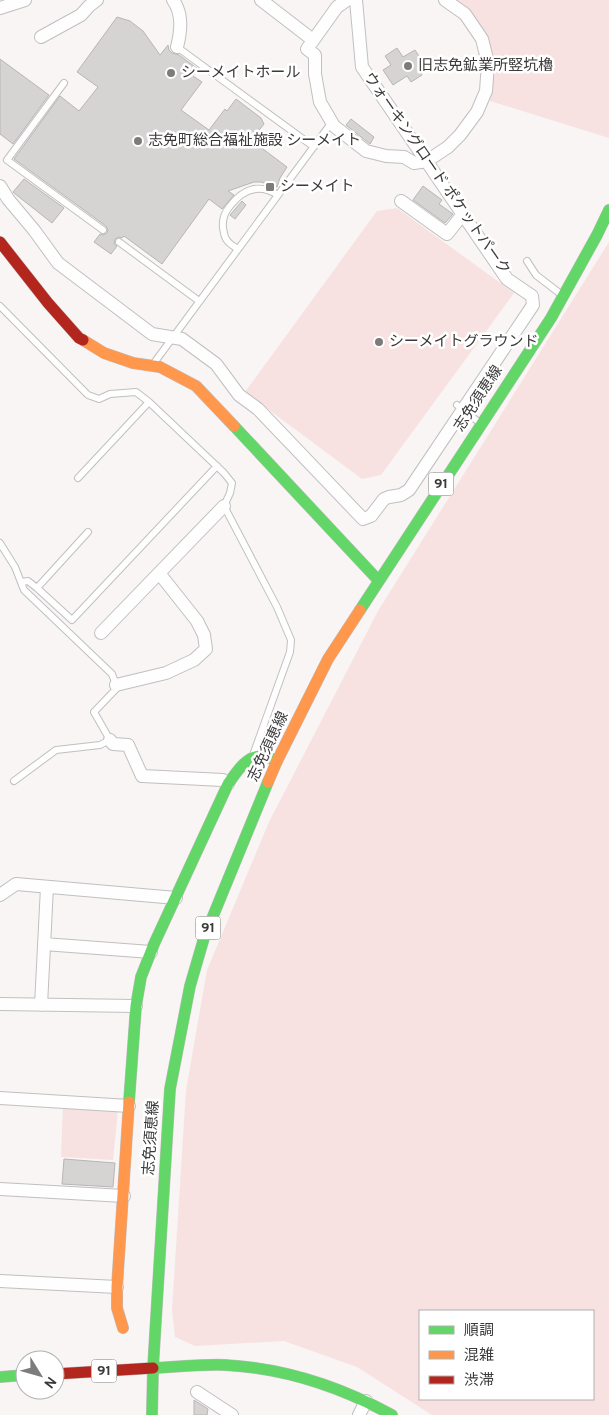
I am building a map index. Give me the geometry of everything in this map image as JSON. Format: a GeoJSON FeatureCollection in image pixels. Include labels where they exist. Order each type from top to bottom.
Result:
{"type":"FeatureCollection","features":[{"type":"Feature","properties":{"kind":"main road","name":"志免須恵線"},"geometry":{"type":"LineString","coordinates":[[152,1415],[153,1368],[170,1089],[190,986],[204,938],[278,761],[328,659],[551,318],[609,210]]}},
{"type":"Feature","properties":{"kind":"main road"},"geometry":{"type":"LineString","coordinates":[[0,242],[5,259],[48,303],[78,338],[104,353],[133,363],[160,367],[196,386],[378,580]]}},
{"type":"Feature","properties":{"kind":"main road"},"geometry":{"type":"LineString","coordinates":[[123,1328],[118,1308],[117,1287],[136,1006],[141,977],[228,784],[239,768],[253,757],[263,756],[278,761]]}},
{"type":"Feature","properties":{"kind":"main road"},"geometry":{"type":"LineString","coordinates":[[153,1368],[224,1365],[263,1369],[307,1380],[366,1401],[392,1415]]}},
{"type":"Feature","properties":{"kind":"main road","name":"91"},"geometry":{"type":"LineString","coordinates":[[65,1373],[153,1368]]}},
{"type":"Feature","properties":{"kind":"main road"},"geometry":{"type":"LineString","coordinates":[[0,1377],[15,1376]]}},
{"type":"Feature","properties":{"kind":"street"},"geometry":{"type":"LineString","coordinates":[[0,8],[25,0]]}},
{"type":"Feature","properties":{"kind":"street"},"geometry":{"type":"LineString","coordinates":[[41,37],[81,15],[88,6],[97,0]]}},
{"type":"Feature","properties":{"kind":"street"},"geometry":{"type":"LineString","coordinates":[[173,0],[180,17],[181,33],[177,47]]}},
{"type":"Feature","properties":{"kind":"street"},"geometry":{"type":"LineString","coordinates":[[261,0],[313,40]]}},
{"type":"Feature","properties":{"kind":"street"},"geometry":{"type":"LineString","coordinates":[[347,0],[337,7],[307,48],[315,55],[314,74],[320,102],[334,126],[366,151],[386,156],[404,157],[414,163],[427,161],[448,147],[460,135],[477,112],[486,91],[488,63],[482,39],[465,14],[445,0]]}},
{"type":"Feature","properties":{"kind":"street","name":"ウォーキングロード ポケットパーク"},"geometry":{"type":"LineString","coordinates":[[0,186],[8,200],[34,230],[58,263],[152,334],[182,339],[216,364],[239,395],[258,409],[363,519],[371,516],[384,499],[401,495],[410,490],[533,306],[532,296],[507,279],[362,67],[356,0]]}},
{"type":"Feature","properties":{"kind":"street"},"geometry":{"type":"LineString","coordinates":[[401,201],[447,234],[463,214]]}},
{"type":"Feature","properties":{"kind":"street"},"geometry":{"type":"LineString","coordinates":[[101,633],[224,506]]}},
{"type":"Feature","properties":{"kind":"street"},"geometry":{"type":"LineString","coordinates":[[116,685],[166,673],[194,660],[206,649],[204,635],[197,622],[159,573]]}},
{"type":"Feature","properties":{"kind":"street"},"geometry":{"type":"LineString","coordinates":[[110,740],[113,744],[128,746],[142,776],[223,780],[228,784]]}},
{"type":"Feature","properties":{"kind":"street"},"geometry":{"type":"LineString","coordinates":[[0,895],[16,884],[176,898]]}},
{"type":"Feature","properties":{"kind":"street"},"geometry":{"type":"LineString","coordinates":[[40,1005],[47,887]]}},
{"type":"Feature","properties":{"kind":"street"},"geometry":{"type":"LineString","coordinates":[[44,944],[151,952]]}},
{"type":"Feature","properties":{"kind":"street"},"geometry":{"type":"LineString","coordinates":[[0,1004],[136,1006]]}},
{"type":"Feature","properties":{"kind":"street"},"geometry":{"type":"LineString","coordinates":[[0,1098],[129,1106]]}},
{"type":"Feature","properties":{"kind":"street"},"geometry":{"type":"LineString","coordinates":[[0,1189],[124,1196]]}},
{"type":"Feature","properties":{"kind":"street"},"geometry":{"type":"LineString","coordinates":[[0,1281],[117,1287]]}},
{"type":"Feature","properties":{"kind":"street"},"geometry":{"type":"LineString","coordinates":[[198,1392],[232,1415]]}},
{"type":"Feature","properties":{"kind":"street"},"geometry":{"type":"LineString","coordinates":[[359,1415],[366,1401]]}},
{"type":"Feature","properties":{"kind":"lane"},"geometry":{"type":"LineString","coordinates":[[177,47],[314,147]]}},
{"type":"Feature","properties":{"kind":"lane"},"geometry":{"type":"LineString","coordinates":[[64,83],[7,160],[103,230]]}},
{"type":"Feature","properties":{"kind":"lane"},"geometry":{"type":"LineString","coordinates":[[152,366],[332,122]]}},
{"type":"Feature","properties":{"kind":"lane"},"geometry":{"type":"LineString","coordinates":[[238,250],[225,237],[222,220],[226,210],[241,194],[250,190],[258,188],[270,190],[278,195]]}},
{"type":"Feature","properties":{"kind":"lane"},"geometry":{"type":"LineString","coordinates":[[120,242],[199,302]]}},
{"type":"Feature","properties":{"kind":"lane"},"geometry":{"type":"LineString","coordinates":[[527,260],[536,275],[563,296]]}},
{"type":"Feature","properties":{"kind":"lane"},"geometry":{"type":"LineString","coordinates":[[0,306],[88,395],[99,400],[110,394],[136,392],[217,466],[232,483],[224,506],[277,607],[291,640],[290,652],[253,757]]}},
{"type":"Feature","properties":{"kind":"lane"},"geometry":{"type":"LineString","coordinates":[[78,478],[149,402]]}},
{"type":"Feature","properties":{"kind":"lane"},"geometry":{"type":"LineString","coordinates":[[457,406],[481,424]]}},
{"type":"Feature","properties":{"kind":"lane"},"geometry":{"type":"LineString","coordinates":[[20,582],[28,582],[37,588],[72,620],[217,466]]}},
{"type":"Feature","properties":{"kind":"lane"},"geometry":{"type":"LineString","coordinates":[[37,588],[88,532]]}},
{"type":"Feature","properties":{"kind":"lane"},"geometry":{"type":"LineString","coordinates":[[1,546],[15,567],[24,590],[112,674],[117,688],[94,712],[110,740],[100,744],[56,750],[14,781]]}},
{"type":"Feature","properties":{"kind":"shaded area"},"geometry":{"type":"Polygon","coordinates":[[[451,0],[609,0],[609,138],[490,101],[494,71],[488,42],[451,0]]]}},
{"type":"Feature","properties":{"kind":"shaded area","name":"シーメイトグラウンド"},"geometry":{"type":"Polygon","coordinates":[[[397,208],[514,293],[381,475],[362,479],[245,392],[377,211],[397,208]]]}},
{"type":"Feature","properties":{"kind":"shaded area"},"geometry":{"type":"Polygon","coordinates":[[[609,242],[609,1415],[432,1415],[357,1367],[284,1341],[195,1346],[175,1337],[172,1310],[186,1090],[207,970],[269,822],[378,611],[609,242]]]}},
{"type":"Feature","properties":{"kind":"shaded area"},"geometry":{"type":"Polygon","coordinates":[[[63,1105],[118,1110],[113,1160],[61,1157],[63,1105]]]}},
{"type":"Feature","properties":{"kind":"building","name":"志免町総合福祉施設 シーメイト"},"geometry":{"type":"Polygon","coordinates":[[[117,17],[130,21],[143,31],[160,55],[168,45],[172,53],[179,55],[198,69],[193,76],[202,82],[181,110],[209,130],[225,109],[227,111],[236,99],[261,118],[264,124],[251,140],[287,167],[277,187],[254,182],[228,191],[234,195],[222,209],[209,199],[162,264],[124,236],[115,239],[114,244],[117,246],[111,254],[94,242],[100,234],[107,233],[106,226],[14,159],[60,96],[79,111],[98,87],[77,72],[117,17]]]}},
{"type":"Feature","properties":{"kind":"building","name":"旧志免鉱業所竪坑櫓"},"geometry":{"type":"Polygon","coordinates":[[[397,48],[403,57],[415,50],[426,67],[420,71],[422,75],[411,82],[407,76],[393,85],[383,70],[391,65],[385,56],[397,48]]]}},
{"type":"Feature","properties":{"kind":"building"},"geometry":{"type":"Polygon","coordinates":[[[0,59],[49,95],[13,144],[0,134],[0,59]]]}},
{"type":"Feature","properties":{"kind":"building"},"geometry":{"type":"Polygon","coordinates":[[[351,119],[374,137],[370,144],[346,125],[351,119]]]}},
{"type":"Feature","properties":{"kind":"building"},"geometry":{"type":"Polygon","coordinates":[[[24,179],[64,208],[52,223],[13,192],[24,179]]]}},
{"type":"Feature","properties":{"kind":"building"},"geometry":{"type":"Polygon","coordinates":[[[423,186],[442,200],[439,204],[453,214],[445,223],[413,200],[423,186]]]}},
{"type":"Feature","properties":{"kind":"building"},"geometry":{"type":"Polygon","coordinates":[[[242,201],[246,205],[235,219],[230,215],[242,201]]]}},
{"type":"Feature","properties":{"kind":"building"},"geometry":{"type":"Polygon","coordinates":[[[64,1159],[115,1163],[113,1187],[62,1184],[64,1159]]]}},
{"type":"Feature","properties":{"kind":"building"},"geometry":{"type":"Polygon","coordinates":[[[194,1400],[208,1409],[207,1415],[194,1415],[194,1400]]]}},
{"type":"Feature","properties":{"kind":"traffic: fast"},"geometry":{"type":"LineString","coordinates":[[360,610],[551,318],[609,210]]}},
{"type":"Feature","properties":{"kind":"traffic: fast"},"geometry":{"type":"LineString","coordinates":[[234,426],[378,580]]}},
{"type":"Feature","properties":{"kind":"traffic: fast"},"geometry":{"type":"LineString","coordinates":[[129,1102],[136,1006],[141,977],[154,944],[228,784],[238,770],[251,759],[263,756],[277,761]]}},
{"type":"Feature","properties":{"kind":"traffic: fast"},"geometry":{"type":"LineString","coordinates":[[152,1415],[153,1368],[170,1089],[190,986],[204,938],[268,782]]}},
{"type":"Feature","properties":{"kind":"traffic: fast"},"geometry":{"type":"LineString","coordinates":[[153,1368],[225,1365],[269,1370],[332,1388],[392,1415]]}},
{"type":"Feature","properties":{"kind":"traffic: fast"},"geometry":{"type":"LineString","coordinates":[[0,1377],[15,1376]]}},
{"type":"Feature","properties":{"kind":"traffic: slow"},"geometry":{"type":"LineString","coordinates":[[83,340],[104,353],[133,363],[160,367],[196,386],[234,426]]}},
{"type":"Feature","properties":{"kind":"traffic: slow"},"geometry":{"type":"LineString","coordinates":[[268,782],[328,659],[360,610]]}},
{"type":"Feature","properties":{"kind":"traffic: slow"},"geometry":{"type":"LineString","coordinates":[[123,1328],[117,1308],[117,1287],[129,1102]]}},
{"type":"Feature","properties":{"kind":"traffic: jam"},"geometry":{"type":"LineString","coordinates":[[0,242],[48,303],[79,338],[83,340]]}},
{"type":"Feature","properties":{"kind":"traffic: jam"},"geometry":{"type":"LineString","coordinates":[[65,1373],[153,1368]]}},
{"type":"Feature","properties":{"kind":"place","name":"旧志免鉱業所竪坑櫓"},"geometry":{"type":"Point","coordinates":[408,66]}},
{"type":"Feature","properties":{"kind":"place","name":"シーメイトホール"},"geometry":{"type":"Point","coordinates":[171,73]}},
{"type":"Feature","properties":{"kind":"place","name":"志免町総合福祉施設 シーメイト"},"geometry":{"type":"Point","coordinates":[138,141]}},
{"type":"Feature","properties":{"kind":"place","name":"シーメイト"},"geometry":{"type":"Point","coordinates":[270,187]}},
{"type":"Feature","properties":{"kind":"place","name":"シーメイトグラウンド"},"geometry":{"type":"Point","coordinates":[379,342]}}]}
